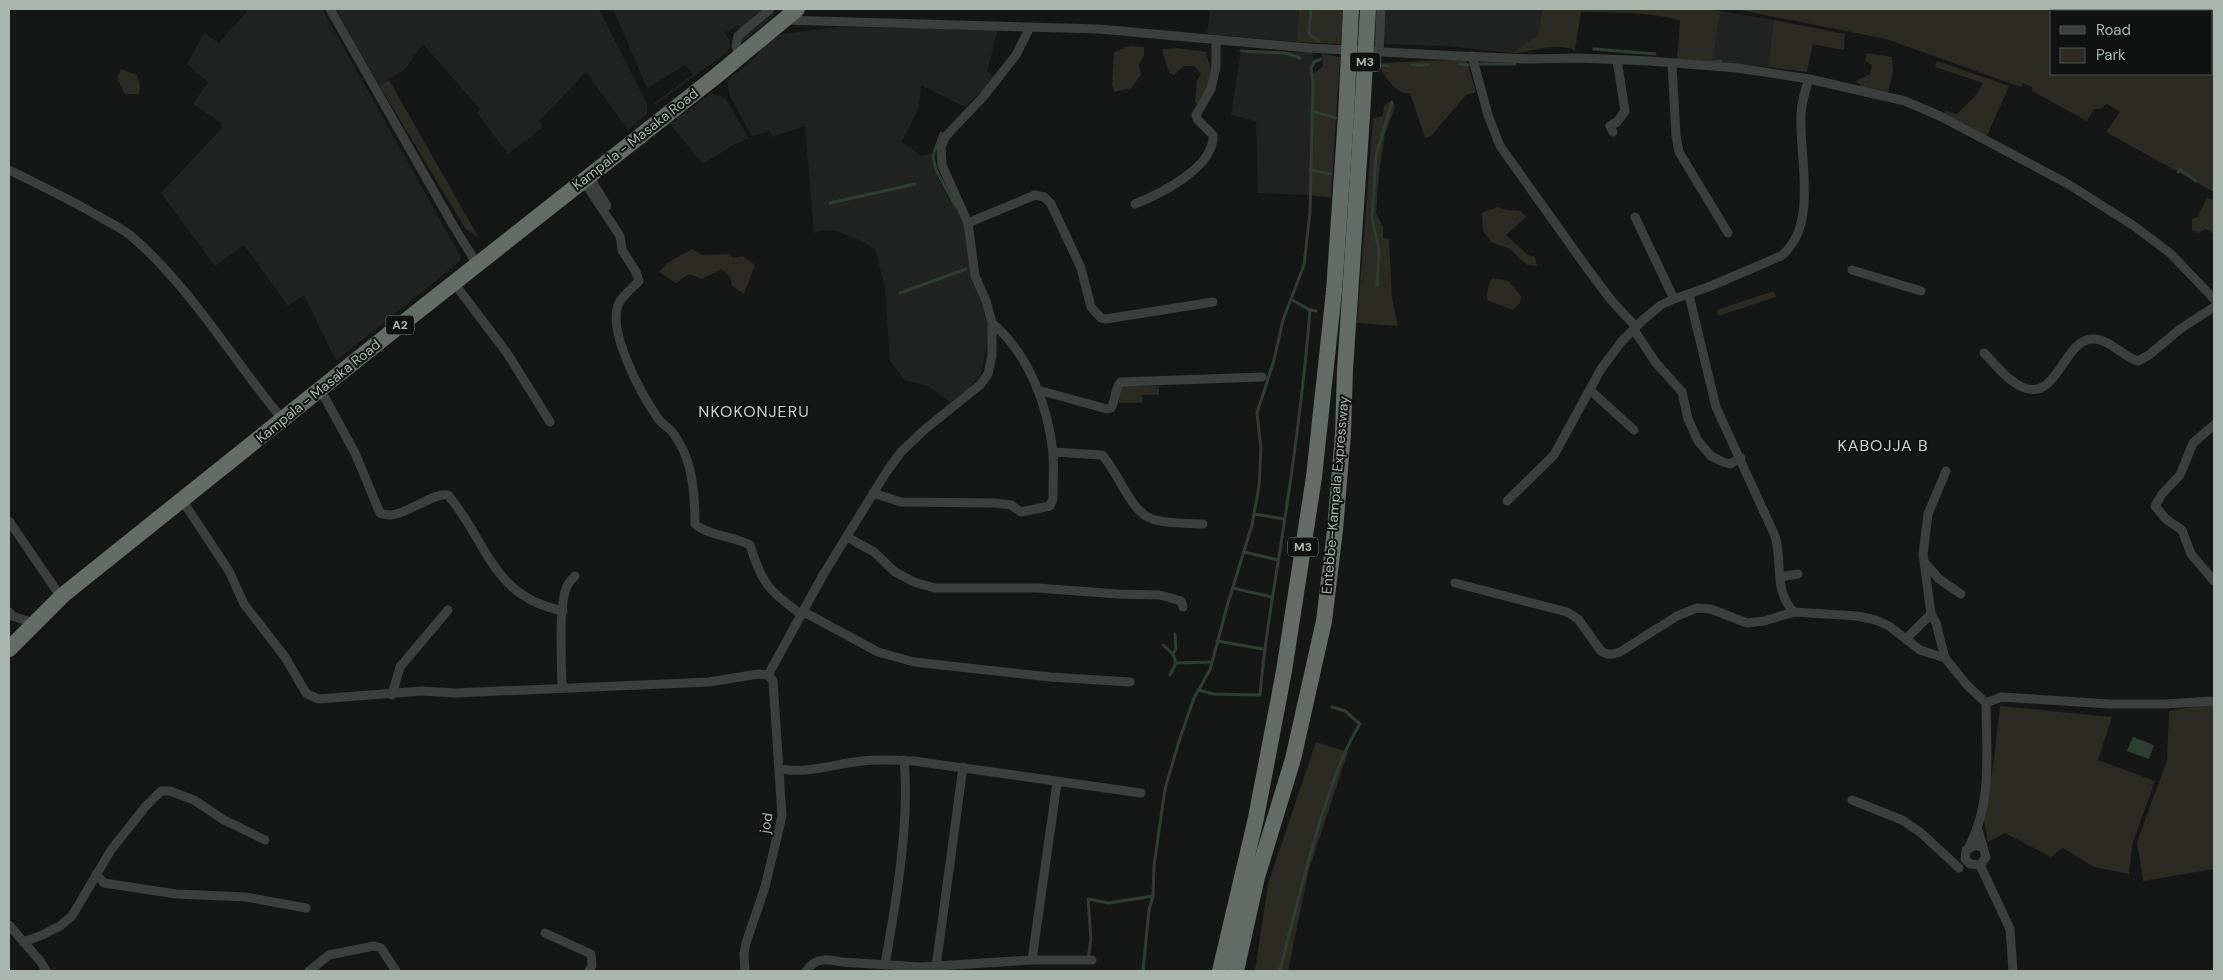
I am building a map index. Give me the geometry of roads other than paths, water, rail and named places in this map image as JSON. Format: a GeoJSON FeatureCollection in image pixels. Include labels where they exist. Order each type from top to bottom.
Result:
{"type":"FeatureCollection","features":[{"type":"Feature","properties":{"kind":"highway","name":"Kampala - Masaka Road"},"geometry":{"type":"LineString","coordinates":[[9,649],[61,597],[477,264],[740,57],[797,9]]}},
{"type":"Feature","properties":{"kind":"highway","name":"Entebbe–Kampala Expressway"},"geometry":{"type":"LineString","coordinates":[[1236,971],[1257,877],[1293,759],[1324,621],[1335,530],[1343,433],[1354,116],[1351,9]]}},
{"type":"Feature","properties":{"kind":"highway","name":"Entebbe–Kampala Expressway"},"geometry":{"type":"LineString","coordinates":[[1220,971],[1256,818],[1284,671],[1314,477],[1354,116],[1368,9]]}},
{"type":"Feature","properties":{"kind":"street"},"geometry":{"type":"LineString","coordinates":[[330,9],[477,264]]}},
{"type":"Feature","properties":{"kind":"street"},"geometry":{"type":"LineString","coordinates":[[740,57],[736,46],[738,36],[770,9]]}},
{"type":"Feature","properties":{"kind":"street"},"geometry":{"type":"LineString","coordinates":[[1379,52],[1381,9]]}},
{"type":"Feature","properties":{"kind":"street"},"geometry":{"type":"LineString","coordinates":[[782,20],[1129,31],[1216,41],[1379,52],[1617,60],[1737,68],[1809,79],[1905,101],[1942,117],[2068,184],[2134,226],[2170,253],[2214,299]]}},
{"type":"Feature","properties":{"kind":"street"},"geometry":{"type":"LineString","coordinates":[[182,500],[225,565],[244,604],[285,657],[306,693],[318,699],[392,695],[422,691],[455,693],[709,682],[758,674],[768,675],[873,493],[901,452],[924,430],[980,385],[988,374],[992,355],[992,323],[971,260],[968,223],[942,165],[941,147],[946,136],[982,97],[1016,54],[1030,27]]}},
{"type":"Feature","properties":{"kind":"street"},"geometry":{"type":"LineString","coordinates":[[1135,204],[1151,197],[1198,168],[1213,143],[1213,135],[1197,119],[1196,115],[1211,89],[1216,66],[1216,41]]}},
{"type":"Feature","properties":{"kind":"street"},"geometry":{"type":"LineString","coordinates":[[1472,56],[1488,115],[1500,146],[1592,274],[1635,328],[1656,362],[1682,392],[1688,418],[1698,441],[1711,456],[1723,462],[1730,464],[1741,458]]}},
{"type":"Feature","properties":{"kind":"street"},"geometry":{"type":"LineString","coordinates":[[1613,132],[1610,126],[1617,122],[1625,111],[1617,60]]}},
{"type":"Feature","properties":{"kind":"street"},"geometry":{"type":"LineString","coordinates":[[1672,64],[1676,136],[1679,152],[1728,233]]}},
{"type":"Feature","properties":{"kind":"street"},"geometry":{"type":"LineString","coordinates":[[1508,501],[1554,455],[1612,353],[1635,328],[1661,305],[1781,256],[1789,250],[1799,231],[1805,187],[1801,114],[1809,79]]}},
{"type":"Feature","properties":{"kind":"street"},"geometry":{"type":"LineString","coordinates":[[9,170],[66,196],[128,234],[163,265],[224,343],[251,382],[284,420]]}},
{"type":"Feature","properties":{"kind":"street"},"geometry":{"type":"LineString","coordinates":[[586,178],[624,233],[623,242],[643,277],[643,282],[623,303],[622,313],[622,335],[635,366]]}},
{"type":"Feature","properties":{"kind":"street"},"geometry":{"type":"LineString","coordinates":[[586,178],[620,236],[622,250],[636,272],[639,281],[620,301],[617,314],[619,331],[628,365],[642,392],[658,419],[673,433],[686,457],[695,496],[696,524],[700,530],[738,538],[750,545],[766,584],[803,613],[878,652],[914,662],[1050,677],[1130,682]]}},
{"type":"Feature","properties":{"kind":"street"},"geometry":{"type":"LineString","coordinates":[[968,223],[1035,195],[1044,196],[1051,204],[1082,268],[1091,307],[1096,316],[1100,318],[1106,319],[1213,302]]}},
{"type":"Feature","properties":{"kind":"street"},"geometry":{"type":"LineString","coordinates":[[1635,217],[1674,299]]}},
{"type":"Feature","properties":{"kind":"street"},"geometry":{"type":"LineString","coordinates":[[1852,270],[1921,291]]}},
{"type":"Feature","properties":{"kind":"street"},"geometry":{"type":"LineString","coordinates":[[454,283],[507,353],[550,422]]}},
{"type":"Feature","properties":{"kind":"street"},"geometry":{"type":"LineString","coordinates":[[1689,295],[1716,406],[1775,536],[1783,598],[1794,612]]}},
{"type":"Feature","properties":{"kind":"street"},"geometry":{"type":"LineString","coordinates":[[1984,353],[2009,378],[2021,386],[2032,390],[2044,386],[2076,349],[2087,340],[2100,341],[2138,361],[2149,355],[2180,328],[2214,307]]}},
{"type":"Feature","properties":{"kind":"street"},"geometry":{"type":"LineString","coordinates":[[873,493],[901,502],[995,503],[1012,505],[1020,512],[1050,506],[1053,499],[1053,452],[1042,401],[1038,390],[1008,338],[992,323]]}},
{"type":"Feature","properties":{"kind":"street"},"geometry":{"type":"LineString","coordinates":[[1038,390],[1089,406],[1107,409],[1111,408],[1117,387],[1121,382],[1262,377]]}},
{"type":"Feature","properties":{"kind":"street"},"geometry":{"type":"LineString","coordinates":[[320,390],[355,453],[380,513],[389,514],[409,509],[438,495],[448,495],[509,586],[535,604],[563,611]]}},
{"type":"Feature","properties":{"kind":"street"},"geometry":{"type":"LineString","coordinates":[[1590,390],[1634,430]]}},
{"type":"Feature","properties":{"kind":"street"},"geometry":{"type":"LineString","coordinates":[[2214,425],[2192,443],[2180,475],[2162,494],[2155,506],[2166,519],[2182,530],[2191,554],[2214,581]]}},
{"type":"Feature","properties":{"kind":"street"},"geometry":{"type":"LineString","coordinates":[[1053,452],[1102,455],[1109,461],[1136,506],[1145,516],[1153,520],[1203,524]]}},
{"type":"Feature","properties":{"kind":"street"},"geometry":{"type":"LineString","coordinates":[[1946,471],[1928,514],[1924,538],[1924,563],[1930,614],[1936,624],[1945,658],[1967,685],[1986,703],[1986,753],[1988,768],[1978,830],[1965,856],[1967,862],[1973,866],[1980,865],[1986,857],[1978,830]]}},
{"type":"Feature","properties":{"kind":"street"},"geometry":{"type":"LineString","coordinates":[[9,521],[61,597]]}},
{"type":"Feature","properties":{"kind":"street"},"geometry":{"type":"LineString","coordinates":[[847,537],[874,552],[895,572],[914,582],[935,588],[1037,588],[1160,595],[1180,601],[1183,608]]}},
{"type":"Feature","properties":{"kind":"street"},"geometry":{"type":"LineString","coordinates":[[1924,563],[1939,579],[1961,594]]}},
{"type":"Feature","properties":{"kind":"street"},"geometry":{"type":"LineString","coordinates":[[1780,577],[1798,574]]}},
{"type":"Feature","properties":{"kind":"street"},"geometry":{"type":"LineString","coordinates":[[562,688],[563,611],[566,589],[575,576]]}},
{"type":"Feature","properties":{"kind":"street"},"geometry":{"type":"LineString","coordinates":[[1455,582],[1567,612],[1578,619],[1601,651],[1607,654],[1620,652],[1677,616],[1697,608],[1711,609],[1747,623],[1764,621],[1794,612],[1832,613],[1876,620],[1889,626],[1920,650],[1945,658]]}},
{"type":"Feature","properties":{"kind":"street"},"geometry":{"type":"LineString","coordinates":[[392,695],[400,668],[448,610]]}},
{"type":"Feature","properties":{"kind":"street"},"geometry":{"type":"LineString","coordinates":[[9,612],[12,616],[34,623]]}},
{"type":"Feature","properties":{"kind":"street"},"geometry":{"type":"LineString","coordinates":[[1906,639],[1930,614]]}},
{"type":"Feature","properties":{"kind":"street","name":"jod"},"geometry":{"type":"LineString","coordinates":[[744,971],[746,943],[765,887],[780,832],[782,816],[773,681],[768,675]]}},
{"type":"Feature","properties":{"kind":"street"},"geometry":{"type":"LineString","coordinates":[[1986,703],[2001,697],[2110,704],[2166,704],[2214,701]]}},
{"type":"Feature","properties":{"kind":"street"},"geometry":{"type":"LineString","coordinates":[[885,964],[905,812],[904,760]]}},
{"type":"Feature","properties":{"kind":"street"},"geometry":{"type":"LineString","coordinates":[[780,769],[796,772],[812,771],[860,761],[904,760],[1141,793]]}},
{"type":"Feature","properties":{"kind":"street"},"geometry":{"type":"LineString","coordinates":[[936,967],[963,768]]}},
{"type":"Feature","properties":{"kind":"street"},"geometry":{"type":"LineString","coordinates":[[1032,960],[1057,782]]}},
{"type":"Feature","properties":{"kind":"street"},"geometry":{"type":"LineString","coordinates":[[23,942],[54,929],[72,916],[90,890],[96,874],[111,850],[134,821],[162,791],[170,791],[194,800],[224,820],[265,840]]}},
{"type":"Feature","properties":{"kind":"street"},"geometry":{"type":"LineString","coordinates":[[1852,800],[1902,820],[1920,832],[1959,868]]}},
{"type":"Feature","properties":{"kind":"street"},"geometry":{"type":"LineString","coordinates":[[1968,847],[1975,845],[1982,847]]}},
{"type":"Feature","properties":{"kind":"street"},"geometry":{"type":"LineString","coordinates":[[1980,865],[2010,929],[2013,971]]}},
{"type":"Feature","properties":{"kind":"street"},"geometry":{"type":"LineString","coordinates":[[96,874],[104,882],[176,894],[246,897],[306,908]]}},
{"type":"Feature","properties":{"kind":"street"},"geometry":{"type":"LineString","coordinates":[[9,926],[41,962],[46,971]]}},
{"type":"Feature","properties":{"kind":"street"},"geometry":{"type":"LineString","coordinates":[[545,933],[591,954],[592,966],[588,971]]}},
{"type":"Feature","properties":{"kind":"street"},"geometry":{"type":"LineString","coordinates":[[309,971],[329,955],[374,946],[381,948],[396,971]]}},
{"type":"Feature","properties":{"kind":"street"},"geometry":{"type":"LineString","coordinates":[[806,971],[810,966],[822,959],[936,967],[1032,960],[1092,960]]}},
{"type":"Feature","properties":{"kind":"waterway"},"geometry":{"type":"LineString","coordinates":[[1311,9],[1309,34],[1319,41]]}},
{"type":"Feature","properties":{"kind":"waterway"},"geometry":{"type":"LineString","coordinates":[[1594,49],[1655,54]]}},
{"type":"Feature","properties":{"kind":"waterway"},"geometry":{"type":"LineString","coordinates":[[1241,51],[1286,53],[1300,58]]}},
{"type":"Feature","properties":{"kind":"waterway"},"geometry":{"type":"LineString","coordinates":[[1143,971],[1149,910],[1153,896],[1154,866],[1165,789],[1194,698],[1210,670],[1252,525],[1259,486],[1261,449],[1257,413],[1274,360],[1283,320],[1304,265],[1310,212],[1313,83],[1311,68],[1314,62],[1321,59]]}},
{"type":"Feature","properties":{"kind":"waterway"},"geometry":{"type":"LineString","coordinates":[[1712,62],[1721,61]]}},
{"type":"Feature","properties":{"kind":"waterway"},"geometry":{"type":"LineString","coordinates":[[1459,64],[1468,65]]}},
{"type":"Feature","properties":{"kind":"waterway"},"geometry":{"type":"LineString","coordinates":[[1477,64],[1515,64]]}},
{"type":"Feature","properties":{"kind":"waterway"},"geometry":{"type":"LineString","coordinates":[[1381,65],[1388,66]]}},
{"type":"Feature","properties":{"kind":"waterway"},"geometry":{"type":"LineString","coordinates":[[1412,65],[1428,65]]}},
{"type":"Feature","properties":{"kind":"waterway"},"geometry":{"type":"LineString","coordinates":[[1377,286],[1379,250],[1372,218],[1376,156],[1392,102]]}},
{"type":"Feature","properties":{"kind":"waterway"},"geometry":{"type":"LineString","coordinates":[[1312,111],[1336,118]]}},
{"type":"Feature","properties":{"kind":"waterway"},"geometry":{"type":"LineString","coordinates":[[941,133],[933,156],[936,170],[956,207]]}},
{"type":"Feature","properties":{"kind":"waterway"},"geometry":{"type":"LineString","coordinates":[[2178,172],[2180,169],[2196,181]]}},
{"type":"Feature","properties":{"kind":"waterway"},"geometry":{"type":"LineString","coordinates":[[1310,170],[1331,174]]}},
{"type":"Feature","properties":{"kind":"waterway"},"geometry":{"type":"LineString","coordinates":[[830,203],[915,184]]}},
{"type":"Feature","properties":{"kind":"waterway"},"geometry":{"type":"LineString","coordinates":[[900,293],[966,269]]}},
{"type":"Feature","properties":{"kind":"waterway"},"geometry":{"type":"LineString","coordinates":[[1292,300],[1310,310],[1316,311]]}},
{"type":"Feature","properties":{"kind":"waterway"},"geometry":{"type":"LineString","coordinates":[[1198,690],[1214,694],[1260,695],[1266,638],[1298,427],[1310,310]]}},
{"type":"Feature","properties":{"kind":"waterway"},"geometry":{"type":"LineString","coordinates":[[1254,514],[1284,519]]}},
{"type":"Feature","properties":{"kind":"waterway"},"geometry":{"type":"LineString","coordinates":[[1244,552],[1278,560]]}},
{"type":"Feature","properties":{"kind":"waterway"},"geometry":{"type":"LineString","coordinates":[[1233,588],[1272,597]]}},
{"type":"Feature","properties":{"kind":"waterway"},"geometry":{"type":"LineString","coordinates":[[1175,634],[1176,649],[1173,654],[1176,663],[1210,662]]}},
{"type":"Feature","properties":{"kind":"waterway"},"geometry":{"type":"LineString","coordinates":[[1217,641],[1263,649]]}},
{"type":"Feature","properties":{"kind":"waterway"},"geometry":{"type":"LineString","coordinates":[[1163,645],[1173,654]]}},
{"type":"Feature","properties":{"kind":"waterway"},"geometry":{"type":"LineString","coordinates":[[1170,675],[1176,663]]}},
{"type":"Feature","properties":{"kind":"waterway"},"geometry":{"type":"LineString","coordinates":[[1280,971],[1305,872],[1323,812],[1343,756],[1360,724],[1345,711],[1332,707]]}},
{"type":"Feature","properties":{"kind":"waterway"},"geometry":{"type":"LineString","coordinates":[[1088,959],[1091,939],[1088,899],[1109,903],[1153,896]]}},
{"type":"Feature","properties":{"kind":"district","name":"NKOKONJERU"},"geometry":{"type":"Point","coordinates":[754,411]}},
{"type":"Feature","properties":{"kind":"district","name":"KABOJJA B"},"geometry":{"type":"Point","coordinates":[1883,445]}}]}
